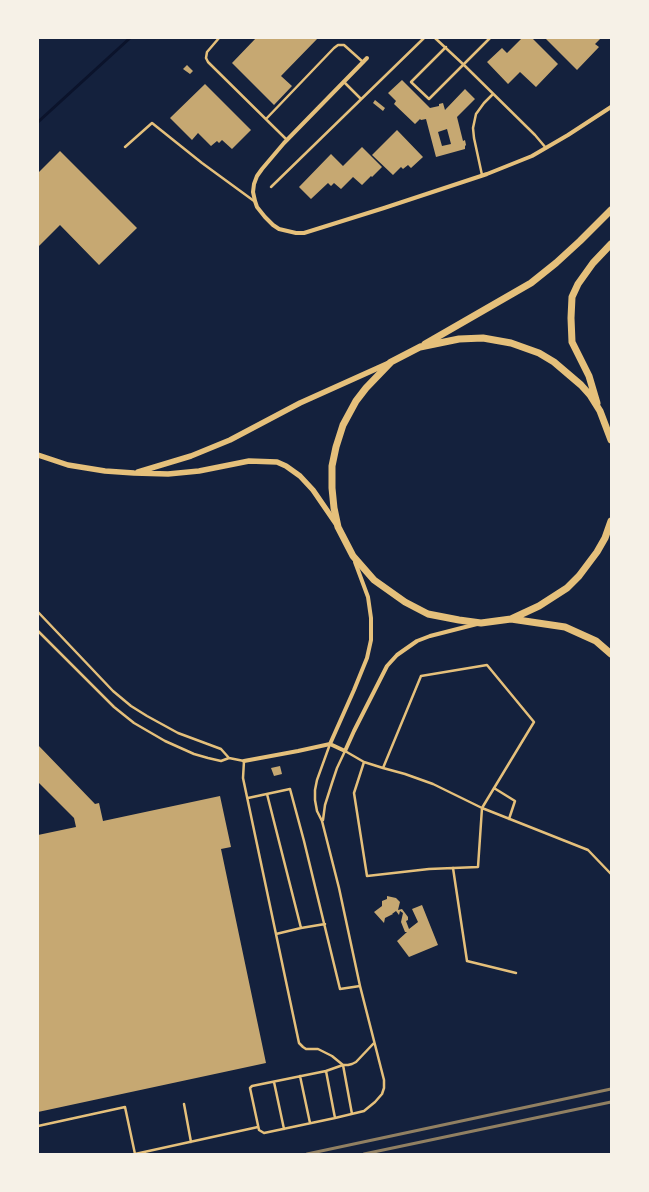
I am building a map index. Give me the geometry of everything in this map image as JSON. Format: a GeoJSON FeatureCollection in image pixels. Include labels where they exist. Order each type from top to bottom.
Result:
{"type":"FeatureCollection","features":[{"type":"Feature","properties":{"kind":"main road"},"geometry":{"type":"LineString","coordinates":[[611,210],[556,263],[531,283],[391,362],[366,388],[343,425],[332,466],[332,488],[338,527],[353,556],[374,580],[405,602],[428,614],[459,620],[481,623],[511,619],[565,627],[596,642],[611,654]]}},
{"type":"Feature","properties":{"kind":"main road"},"geometry":{"type":"LineString","coordinates":[[611,244],[593,263],[578,284],[572,297],[571,318],[572,342],[589,376],[611,440]]}},
{"type":"Feature","properties":{"kind":"main road"},"geometry":{"type":"LineString","coordinates":[[420,347],[465,339],[483,338],[511,343],[539,353],[554,362],[581,385],[590,395],[600,411]]}},
{"type":"Feature","properties":{"kind":"main road"},"geometry":{"type":"LineString","coordinates":[[511,619],[539,606],[567,588],[579,576],[597,552],[605,538],[611,521]]}},
{"type":"Feature","properties":{"kind":"street"},"geometry":{"type":"LineString","coordinates":[[367,58],[288,140],[257,176],[254,184],[255,202],[265,217],[276,227],[296,233],[304,233],[482,175],[532,156],[568,135],[611,106]]}},
{"type":"Feature","properties":{"kind":"street"},"geometry":{"type":"LineString","coordinates":[[134,473],[191,456],[230,440],[300,403],[391,362]]}},
{"type":"Feature","properties":{"kind":"street"},"geometry":{"type":"LineString","coordinates":[[38,455],[68,465],[105,471],[168,474],[199,471],[249,461],[277,462],[286,466],[300,476],[313,490],[338,527]]}},
{"type":"Feature","properties":{"kind":"street"},"geometry":{"type":"LineString","coordinates":[[330,744],[367,658],[371,640],[371,618],[368,597],[353,556]]}},
{"type":"Feature","properties":{"kind":"street"},"geometry":{"type":"LineString","coordinates":[[244,761],[330,744],[345,752],[387,666],[397,655],[417,641],[430,636],[481,623]]}},
{"type":"Feature","properties":{"kind":"lane"},"geometry":{"type":"LineString","coordinates":[[219,38],[207,52],[206,58],[208,62],[288,140]]}},
{"type":"Feature","properties":{"kind":"lane"},"geometry":{"type":"LineString","coordinates":[[271,187],[424,38]]}},
{"type":"Feature","properties":{"kind":"lane"},"geometry":{"type":"LineString","coordinates":[[435,38],[535,135],[546,148]]}},
{"type":"Feature","properties":{"kind":"lane"},"geometry":{"type":"LineString","coordinates":[[446,47],[411,82],[429,99],[490,38]]}},
{"type":"Feature","properties":{"kind":"lane"},"geometry":{"type":"LineString","coordinates":[[266,119],[338,45],[344,45],[364,62]]}},
{"type":"Feature","properties":{"kind":"lane"},"geometry":{"type":"LineString","coordinates":[[344,82],[361,99]]}},
{"type":"Feature","properties":{"kind":"lane"},"geometry":{"type":"LineString","coordinates":[[482,175],[473,128],[476,114],[493,94]]}},
{"type":"Feature","properties":{"kind":"lane"},"geometry":{"type":"LineString","coordinates":[[125,147],[152,123],[202,163],[255,202]]}},
{"type":"Feature","properties":{"kind":"lane"},"geometry":{"type":"LineString","coordinates":[[38,612],[114,691],[131,706],[178,733],[221,749],[229,758]]}},
{"type":"Feature","properties":{"kind":"lane"},"geometry":{"type":"LineString","coordinates":[[38,631],[114,707],[134,723],[183,750],[208,758],[221,760],[229,758],[244,761],[244,778],[299,1044],[306,1049],[318,1049],[332,1056],[343,1065],[352,1114]]}},
{"type":"Feature","properties":{"kind":"lane"},"geometry":{"type":"LineString","coordinates":[[364,762],[354,793],[366,876],[429,869],[478,867],[482,808],[534,722],[487,665],[421,676],[382,768]]}},
{"type":"Feature","properties":{"kind":"lane"},"geometry":{"type":"LineString","coordinates":[[330,744],[317,780],[315,800],[317,811],[322,821],[360,986],[384,1080],[384,1088],[379,1098],[364,1111],[264,1133],[260,1131],[250,1088],[252,1086],[326,1072],[343,1065],[352,1064],[356,1062],[374,1043]]}},
{"type":"Feature","properties":{"kind":"lane"},"geometry":{"type":"LineString","coordinates":[[322,821],[332,783],[345,752],[364,762],[406,774],[433,784],[482,808],[588,850],[611,874]]}},
{"type":"Feature","properties":{"kind":"lane"},"geometry":{"type":"LineString","coordinates":[[248,798],[290,788],[340,989],[360,986]]}},
{"type":"Feature","properties":{"kind":"lane"},"geometry":{"type":"LineString","coordinates":[[494,788],[515,801],[509,819]]}},
{"type":"Feature","properties":{"kind":"lane"},"geometry":{"type":"LineString","coordinates":[[267,794],[301,928]]}},
{"type":"Feature","properties":{"kind":"lane"},"geometry":{"type":"LineString","coordinates":[[453,868],[467,960],[516,973]]}},
{"type":"Feature","properties":{"kind":"lane"},"geometry":{"type":"LineString","coordinates":[[276,934],[325,924]]}},
{"type":"Feature","properties":{"kind":"lane"},"geometry":{"type":"LineString","coordinates":[[326,1072],[335,1118]]}},
{"type":"Feature","properties":{"kind":"lane"},"geometry":{"type":"LineString","coordinates":[[300,1076],[310,1123]]}},
{"type":"Feature","properties":{"kind":"lane"},"geometry":{"type":"LineString","coordinates":[[274,1082],[284,1129]]}},
{"type":"Feature","properties":{"kind":"lane"},"geometry":{"type":"LineString","coordinates":[[184,1104],[191,1142]]}},
{"type":"Feature","properties":{"kind":"lane"},"geometry":{"type":"LineString","coordinates":[[38,1126],[125,1108],[135,1154],[258,1127]]}},
{"type":"Feature","properties":{"kind":"building"},"geometry":{"type":"Polygon","coordinates":[[[256,38],[318,38],[281,76],[292,86],[274,105],[232,63],[256,38]]]}},
{"type":"Feature","properties":{"kind":"building"},"geometry":{"type":"Polygon","coordinates":[[[522,38],[532,38],[558,64],[536,87],[520,72],[508,84],[487,62],[502,48],[507,53],[522,38]]]}},
{"type":"Feature","properties":{"kind":"building"},"geometry":{"type":"Polygon","coordinates":[[[545,38],[601,38],[595,44],[599,47],[577,70],[545,38]]]}},
{"type":"Feature","properties":{"kind":"building"},"geometry":{"type":"Polygon","coordinates":[[[187,65],[193,71],[190,74],[183,69],[187,65]]]}},
{"type":"Feature","properties":{"kind":"building"},"geometry":{"type":"Polygon","coordinates":[[[402,80],[430,108],[439,106],[439,104],[443,103],[445,110],[465,89],[475,99],[457,117],[463,141],[465,140],[465,149],[436,157],[426,119],[420,119],[415,124],[394,104],[396,101],[388,93],[402,80]],[[447,129],[438,132],[442,146],[451,144],[447,129]]]}},
{"type":"Feature","properties":{"kind":"building"},"geometry":{"type":"Polygon","coordinates":[[[205,84],[251,130],[232,149],[222,140],[219,143],[217,141],[211,146],[198,133],[192,140],[170,118],[205,84]]]}},
{"type":"Feature","properties":{"kind":"building"},"geometry":{"type":"Polygon","coordinates":[[[375,100],[385,108],[383,111],[373,103],[375,100]]]}},
{"type":"Feature","properties":{"kind":"building"},"geometry":{"type":"Polygon","coordinates":[[[397,130],[423,157],[411,168],[408,165],[403,169],[401,167],[393,175],[372,155],[397,130]]]}},
{"type":"Feature","properties":{"kind":"building"},"geometry":{"type":"Polygon","coordinates":[[[362,147],[382,167],[362,185],[353,177],[341,189],[334,183],[331,186],[328,183],[311,199],[299,187],[331,154],[343,166],[362,147]]]}},
{"type":"Feature","properties":{"kind":"building"},"geometry":{"type":"Polygon","coordinates":[[[60,151],[137,228],[99,265],[60,225],[38,247],[38,173],[60,151]]]}},
{"type":"Feature","properties":{"kind":"building"},"geometry":{"type":"Polygon","coordinates":[[[38,745],[95,804],[99,803],[103,821],[220,796],[231,847],[221,849],[266,1063],[38,1112],[38,835],[76,827],[74,818],[38,782],[38,745]]]}},
{"type":"Feature","properties":{"kind":"building"},"geometry":{"type":"Polygon","coordinates":[[[280,766],[282,774],[274,776],[271,768],[280,766]]]}},
{"type":"Feature","properties":{"kind":"building"},"geometry":{"type":"Polygon","coordinates":[[[387,896],[396,898],[400,902],[398,910],[402,909],[408,917],[408,920],[406,921],[409,929],[418,922],[412,909],[422,905],[438,945],[409,957],[397,941],[407,932],[405,932],[401,922],[403,913],[400,911],[399,915],[396,911],[385,918],[384,923],[374,912],[382,906],[382,901],[387,899],[387,896]]]}},
{"type":"Feature","properties":{"kind":"waterway"},"geometry":{"type":"LineString","coordinates":[[38,122],[130,38]]}},
{"type":"Feature","properties":{"kind":"railway"},"geometry":{"type":"LineString","coordinates":[[307,1154],[611,1089]]}},
{"type":"Feature","properties":{"kind":"railway"},"geometry":{"type":"LineString","coordinates":[[364,1154],[611,1102]]}}]}
